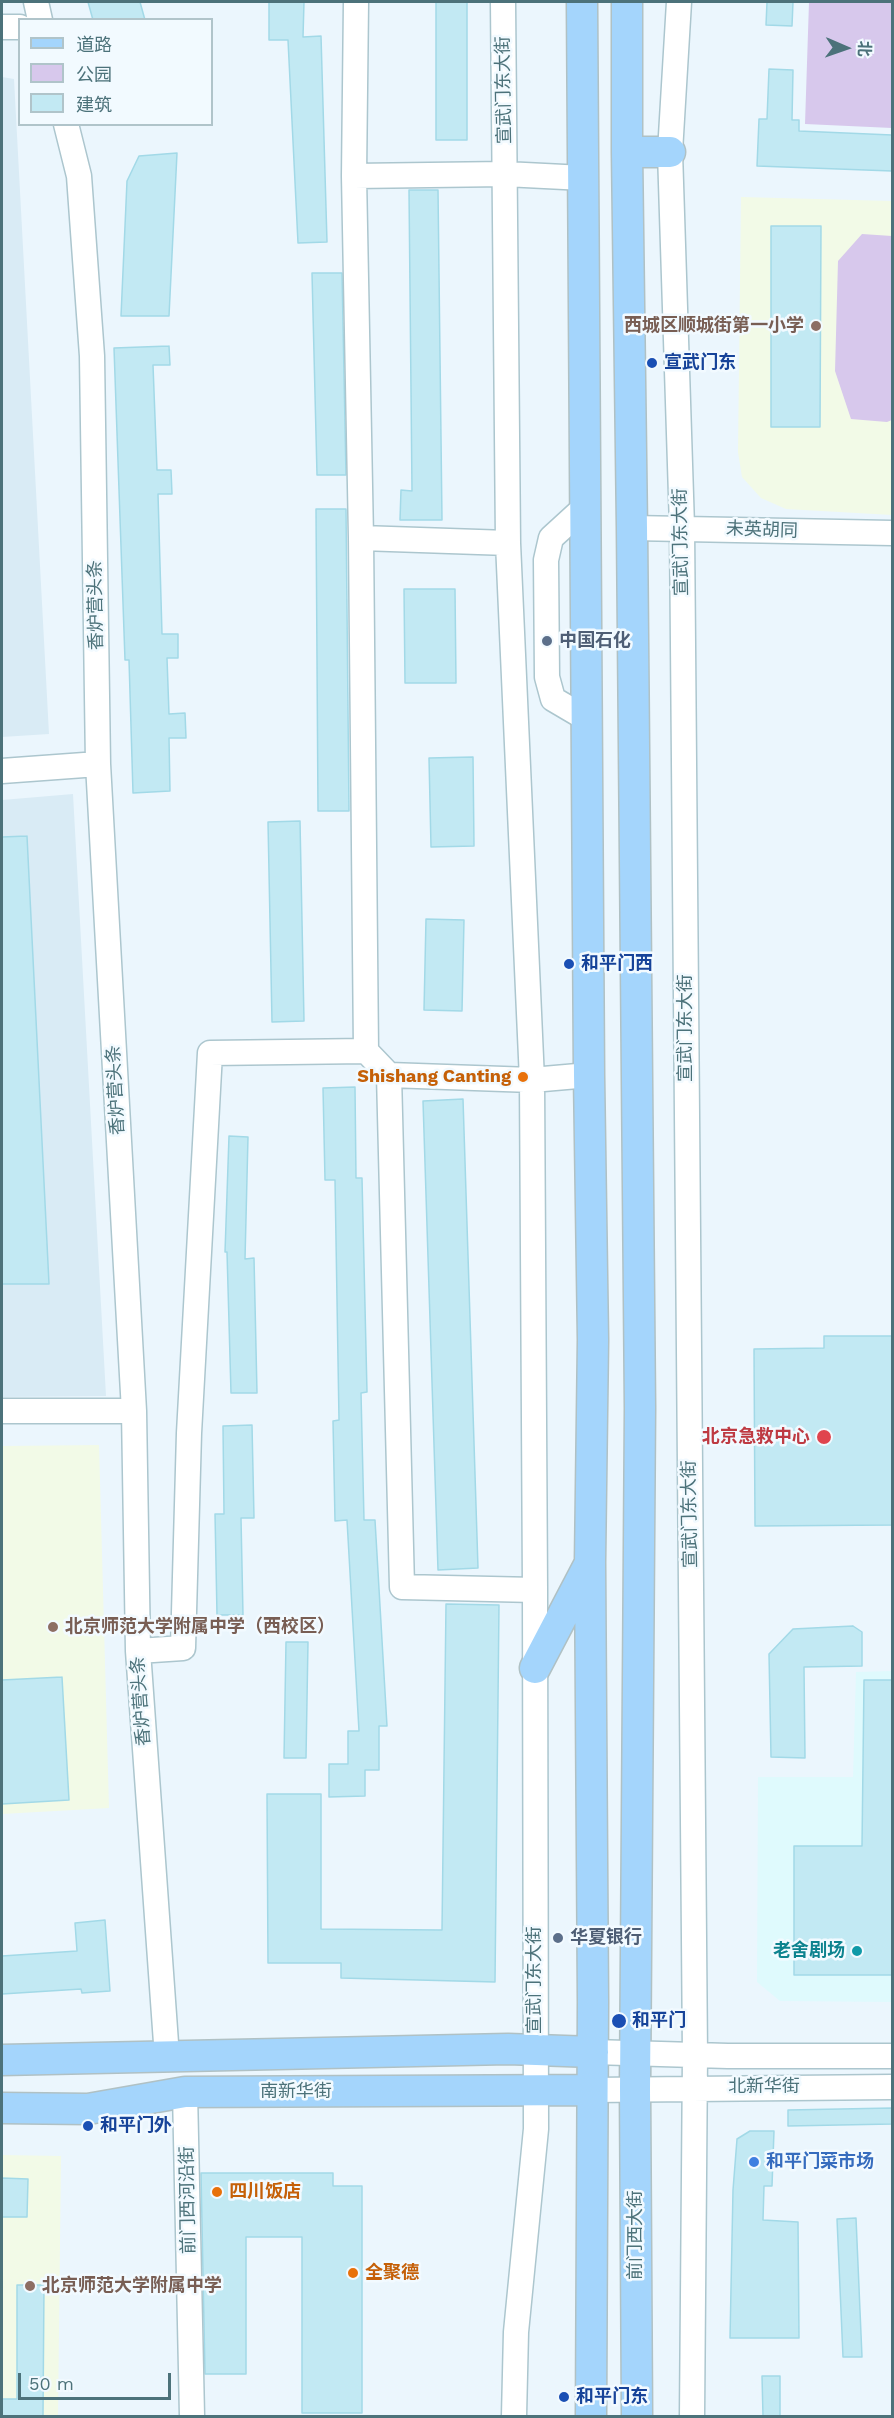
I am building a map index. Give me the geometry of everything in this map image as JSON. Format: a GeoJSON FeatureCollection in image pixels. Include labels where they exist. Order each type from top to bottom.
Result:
{"type":"FeatureCollection","features":[{"type":"Feature","properties":{"kind":"main road"},"geometry":{"type":"LineString","coordinates":[[582,2],[593,1340],[590,1562],[593,2052],[591,2416]]}},
{"type":"Feature","properties":{"kind":"main road"},"geometry":{"type":"LineString","coordinates":[[627,2],[640,1396],[636,2053]]}},
{"type":"Feature","properties":{"kind":"main road"},"geometry":{"type":"LineString","coordinates":[[627,152],[670,152]]}},
{"type":"Feature","properties":{"kind":"main road"},"geometry":{"type":"LineString","coordinates":[[535,1668],[590,1562]]}},
{"type":"Feature","properties":{"kind":"main road","name":"南新华街"},"geometry":{"type":"LineString","coordinates":[[2,2060],[535,2050],[593,2052]]}},
{"type":"Feature","properties":{"kind":"main road","name":"前门西大街"},"geometry":{"type":"LineString","coordinates":[[636,2053],[637,2416]]}},
{"type":"Feature","properties":{"kind":"main road","name":"南新华街"},"geometry":{"type":"LineString","coordinates":[[2,2108],[88,2109],[185,2092],[592,2090]]}},
{"type":"Feature","properties":{"kind":"street"},"geometry":{"type":"LineString","coordinates":[[36,2],[40,18]]}},
{"type":"Feature","properties":{"kind":"street"},"geometry":{"type":"LineString","coordinates":[[356,2],[354,177],[361,538],[366,1051],[389,1075],[402,1587],[535,1590]]}},
{"type":"Feature","properties":{"kind":"street","name":"宣武门东大街"},"geometry":{"type":"LineString","coordinates":[[503,2],[508,543],[532,1080],[535,2091]]}},
{"type":"Feature","properties":{"kind":"street","name":"宣武门东大街"},"geometry":{"type":"LineString","coordinates":[[679,2],[670,152],[682,527],[695,2055]]}},
{"type":"Feature","properties":{"kind":"street"},"geometry":{"type":"LineString","coordinates":[[2,27],[18,27]]}},
{"type":"Feature","properties":{"kind":"street","name":"香炉营头条"},"geometry":{"type":"LineString","coordinates":[[66,126],[79,176],[92,356],[98,764],[134,1411],[138,1651],[167,2056]]}},
{"type":"Feature","properties":{"kind":"street"},"geometry":{"type":"LineString","coordinates":[[354,177],[506,174],[584,178]]}},
{"type":"Feature","properties":{"kind":"street"},"geometry":{"type":"LineString","coordinates":[[586,506],[551,538],[546,560],[547,677],[553,699],[587,719]]}},
{"type":"Feature","properties":{"kind":"street","name":"未英胡同"},"geometry":{"type":"LineString","coordinates":[[632,528],[682,527],[892,533]]}},
{"type":"Feature","properties":{"kind":"street"},"geometry":{"type":"LineString","coordinates":[[361,538],[508,543]]}},
{"type":"Feature","properties":{"kind":"street"},"geometry":{"type":"LineString","coordinates":[[2,771],[98,764]]}},
{"type":"Feature","properties":{"kind":"street"},"geometry":{"type":"LineString","coordinates":[[138,1651],[183,1648],[189,1433],[210,1053],[366,1051]]}},
{"type":"Feature","properties":{"kind":"street"},"geometry":{"type":"LineString","coordinates":[[389,1075],[532,1080],[590,1075]]}},
{"type":"Feature","properties":{"kind":"street"},"geometry":{"type":"LineString","coordinates":[[2,1411],[134,1411]]}},
{"type":"Feature","properties":{"kind":"street","name":"北新华街"},"geometry":{"type":"LineString","coordinates":[[593,2052],[892,2056]]}},
{"type":"Feature","properties":{"kind":"street"},"geometry":{"type":"LineString","coordinates":[[692,2416],[695,2055]]}},
{"type":"Feature","properties":{"kind":"street","name":"北新华街"},"geometry":{"type":"LineString","coordinates":[[592,2090],[695,2087],[892,2087]]}},
{"type":"Feature","properties":{"kind":"street"},"geometry":{"type":"LineString","coordinates":[[514,2416],[516,2332],[536,2129],[535,2091]]}},
{"type":"Feature","properties":{"kind":"street","name":"前门西河沿街"},"geometry":{"type":"LineString","coordinates":[[185,2092],[192,2416]]}},
{"type":"Feature","properties":{"kind":"shaded area"},"geometry":{"type":"Polygon","coordinates":[[[2,77],[14,79],[49,734],[2,737],[2,77]]]}},
{"type":"Feature","properties":{"kind":"shaded area","name":"西城区顺城街第一小学"},"geometry":{"type":"Polygon","coordinates":[[[741,197],[892,201],[892,515],[786,509],[761,498],[742,477],[738,452],[741,197]]]}},
{"type":"Feature","properties":{"kind":"shaded area"},"geometry":{"type":"Polygon","coordinates":[[[73,794],[106,1396],[2,1397],[2,800],[73,794]]]}},
{"type":"Feature","properties":{"kind":"shaded area","name":"北京师范大学附属中学（西校区）"},"geometry":{"type":"Polygon","coordinates":[[[99,1445],[109,1808],[2,1814],[2,1446],[99,1445]]]}},
{"type":"Feature","properties":{"kind":"shaded area"},"geometry":{"type":"Polygon","coordinates":[[[892,1671],[892,2002],[780,2001],[757,1982],[758,1777],[853,1777],[856,1672],[892,1671]]]}},
{"type":"Feature","properties":{"kind":"shaded area","name":"北京师范大学附属中学"},"geometry":{"type":"Polygon","coordinates":[[[2,2155],[61,2156],[58,2416],[2,2416],[2,2155]]]}},
{"type":"Feature","properties":{"kind":"green space"},"geometry":{"type":"Polygon","coordinates":[[[809,2],[892,2],[892,128],[805,124],[809,2]]]}},
{"type":"Feature","properties":{"kind":"green space"},"geometry":{"type":"Polygon","coordinates":[[[862,234],[892,236],[892,420],[887,422],[851,419],[835,371],[838,261],[862,234]]]}},
{"type":"Feature","properties":{"kind":"building"},"geometry":{"type":"Polygon","coordinates":[[[88,2],[140,2],[144,18],[92,18],[88,2]]]}},
{"type":"Feature","properties":{"kind":"building"},"geometry":{"type":"Polygon","coordinates":[[[269,2],[304,2],[303,37],[321,36],[327,242],[298,243],[288,40],[269,40],[269,2]]]}},
{"type":"Feature","properties":{"kind":"building"},"geometry":{"type":"Polygon","coordinates":[[[436,2],[467,2],[467,140],[436,140],[436,2]]]}},
{"type":"Feature","properties":{"kind":"building"},"geometry":{"type":"Polygon","coordinates":[[[767,2],[793,2],[792,26],[766,25],[767,2]]]}},
{"type":"Feature","properties":{"kind":"building"},"geometry":{"type":"Polygon","coordinates":[[[769,69],[793,70],[792,120],[799,120],[799,131],[892,135],[892,171],[757,166],[759,119],[767,119],[769,69]]]}},
{"type":"Feature","properties":{"kind":"building"},"geometry":{"type":"Polygon","coordinates":[[[177,153],[169,316],[121,316],[127,181],[139,156],[177,153]]]}},
{"type":"Feature","properties":{"kind":"building"},"geometry":{"type":"Polygon","coordinates":[[[409,190],[438,190],[442,520],[400,520],[401,490],[412,491],[409,190]]]}},
{"type":"Feature","properties":{"kind":"building"},"geometry":{"type":"Polygon","coordinates":[[[771,226],[821,226],[820,427],[771,427],[771,226]]]}},
{"type":"Feature","properties":{"kind":"building"},"geometry":{"type":"Polygon","coordinates":[[[312,273],[342,273],[346,475],[317,475],[312,273]]]}},
{"type":"Feature","properties":{"kind":"building"},"geometry":{"type":"Polygon","coordinates":[[[169,346],[170,365],[153,365],[157,470],[171,470],[172,494],[158,494],[162,634],[178,634],[178,658],[167,658],[169,714],[185,713],[186,738],[169,738],[170,791],[133,793],[129,660],[125,660],[114,348],[169,346]]]}},
{"type":"Feature","properties":{"kind":"building"},"geometry":{"type":"Polygon","coordinates":[[[316,509],[346,509],[349,811],[318,811],[316,509]]]}},
{"type":"Feature","properties":{"kind":"building"},"geometry":{"type":"Polygon","coordinates":[[[404,589],[455,589],[456,683],[405,683],[404,589]]]}},
{"type":"Feature","properties":{"kind":"building"},"geometry":{"type":"Polygon","coordinates":[[[473,757],[474,846],[431,847],[429,758],[473,757]]]}},
{"type":"Feature","properties":{"kind":"building"},"geometry":{"type":"Polygon","coordinates":[[[300,821],[304,1021],[272,1022],[268,822],[300,821]]]}},
{"type":"Feature","properties":{"kind":"building"},"geometry":{"type":"Polygon","coordinates":[[[27,836],[49,1284],[2,1284],[2,837],[27,836]]]}},
{"type":"Feature","properties":{"kind":"building"},"geometry":{"type":"Polygon","coordinates":[[[426,919],[464,920],[462,1011],[424,1010],[426,919]]]}},
{"type":"Feature","properties":{"kind":"building"},"geometry":{"type":"Polygon","coordinates":[[[355,1087],[356,1178],[362,1178],[367,1392],[361,1393],[364,1520],[375,1520],[387,1726],[379,1726],[379,1770],[365,1770],[365,1796],[329,1797],[329,1764],[348,1764],[348,1731],[359,1731],[347,1520],[335,1521],[333,1421],[339,1420],[335,1180],[325,1180],[323,1088],[355,1087]]]}},
{"type":"Feature","properties":{"kind":"building"},"geometry":{"type":"Polygon","coordinates":[[[463,1099],[478,1568],[438,1570],[423,1101],[463,1099]]]}},
{"type":"Feature","properties":{"kind":"building"},"geometry":{"type":"Polygon","coordinates":[[[229,1136],[248,1137],[245,1259],[254,1258],[257,1393],[231,1393],[227,1252],[225,1252],[229,1136]]]}},
{"type":"Feature","properties":{"kind":"building","name":"北京急救中心"},"geometry":{"type":"Polygon","coordinates":[[[824,1336],[892,1336],[892,1525],[755,1526],[754,1349],[824,1348],[824,1336]]]}},
{"type":"Feature","properties":{"kind":"building"},"geometry":{"type":"Polygon","coordinates":[[[252,1425],[254,1518],[241,1518],[243,1615],[217,1615],[215,1514],[224,1514],[223,1426],[252,1425]]]}},
{"type":"Feature","properties":{"kind":"building"},"geometry":{"type":"Polygon","coordinates":[[[446,1604],[499,1605],[495,1982],[341,1978],[341,1963],[268,1963],[267,1794],[321,1794],[321,1929],[442,1930],[446,1604]]]}},
{"type":"Feature","properties":{"kind":"building"},"geometry":{"type":"Polygon","coordinates":[[[853,1626],[862,1632],[862,1666],[804,1667],[805,1758],[771,1757],[769,1654],[793,1629],[853,1626]]]}},
{"type":"Feature","properties":{"kind":"building"},"geometry":{"type":"Polygon","coordinates":[[[286,1642],[308,1642],[306,1758],[284,1758],[286,1642]]]}},
{"type":"Feature","properties":{"kind":"building"},"geometry":{"type":"Polygon","coordinates":[[[62,1677],[69,1800],[2,1804],[2,1680],[62,1677]]]}},
{"type":"Feature","properties":{"kind":"building"},"geometry":{"type":"Polygon","coordinates":[[[864,1680],[892,1680],[892,1975],[794,1975],[794,1846],[862,1846],[864,1680]]]}},
{"type":"Feature","properties":{"kind":"building"},"geometry":{"type":"Polygon","coordinates":[[[105,1920],[110,1991],[82,1993],[81,1989],[2,1994],[2,1956],[77,1951],[75,1923],[105,1920]]]}},
{"type":"Feature","properties":{"kind":"building"},"geometry":{"type":"Polygon","coordinates":[[[892,2108],[892,2124],[788,2126],[788,2110],[892,2108]]]}},
{"type":"Feature","properties":{"kind":"building"},"geometry":{"type":"Polygon","coordinates":[[[750,2131],[774,2131],[772,2186],[764,2186],[763,2220],[798,2222],[799,2338],[730,2338],[733,2190],[737,2139],[750,2131]]]}},
{"type":"Feature","properties":{"kind":"building"},"geometry":{"type":"Polygon","coordinates":[[[201,2173],[333,2173],[333,2186],[362,2186],[362,2413],[302,2413],[302,2237],[246,2237],[246,2374],[205,2374],[201,2173]]]}},
{"type":"Feature","properties":{"kind":"building"},"geometry":{"type":"Polygon","coordinates":[[[2,2178],[28,2179],[27,2217],[2,2217],[2,2178]]]}},
{"type":"Feature","properties":{"kind":"building"},"geometry":{"type":"Polygon","coordinates":[[[856,2218],[862,2357],[843,2357],[837,2219],[856,2218]]]}},
{"type":"Feature","properties":{"kind":"building"},"geometry":{"type":"Polygon","coordinates":[[[17,2285],[44,2285],[43,2416],[2,2416],[2,2399],[17,2399],[17,2285]]]}},
{"type":"Feature","properties":{"kind":"building"},"geometry":{"type":"Polygon","coordinates":[[[762,2376],[780,2376],[780,2416],[763,2416],[762,2376]]]}},
{"type":"Feature","properties":{"kind":"place","name":"西城区顺城街第一小学"},"geometry":{"type":"Point","coordinates":[816,326]}},
{"type":"Feature","properties":{"kind":"place","name":"宣武门东"},"geometry":{"type":"Point","coordinates":[652,363]}},
{"type":"Feature","properties":{"kind":"place","name":"中国石化"},"geometry":{"type":"Point","coordinates":[547,641]}},
{"type":"Feature","properties":{"kind":"place","name":"和平门西"},"geometry":{"type":"Point","coordinates":[569,964]}},
{"type":"Feature","properties":{"kind":"place","name":"Shishang Canting"},"geometry":{"type":"Point","coordinates":[523,1077]}},
{"type":"Feature","properties":{"kind":"place","name":"北京急救中心"},"geometry":{"type":"Point","coordinates":[824,1437]}},
{"type":"Feature","properties":{"kind":"place","name":"北京师范大学附属中学（西校区）"},"geometry":{"type":"Point","coordinates":[53,1627]}},
{"type":"Feature","properties":{"kind":"place","name":"华夏银行"},"geometry":{"type":"Point","coordinates":[558,1938]}},
{"type":"Feature","properties":{"kind":"place","name":"老舍剧场"},"geometry":{"type":"Point","coordinates":[857,1951]}},
{"type":"Feature","properties":{"kind":"place","name":"和平门"},"geometry":{"type":"Point","coordinates":[619,2021]}},
{"type":"Feature","properties":{"kind":"place","name":"和平门外"},"geometry":{"type":"Point","coordinates":[88,2126]}},
{"type":"Feature","properties":{"kind":"place","name":"和平门菜市场"},"geometry":{"type":"Point","coordinates":[754,2162]}},
{"type":"Feature","properties":{"kind":"place","name":"四川饭店"},"geometry":{"type":"Point","coordinates":[217,2192]}},
{"type":"Feature","properties":{"kind":"place","name":"全聚德"},"geometry":{"type":"Point","coordinates":[353,2273]}},
{"type":"Feature","properties":{"kind":"place","name":"北京师范大学附属中学"},"geometry":{"type":"Point","coordinates":[30,2286]}},
{"type":"Feature","properties":{"kind":"place","name":"和平门东"},"geometry":{"type":"Point","coordinates":[564,2397]}}]}
